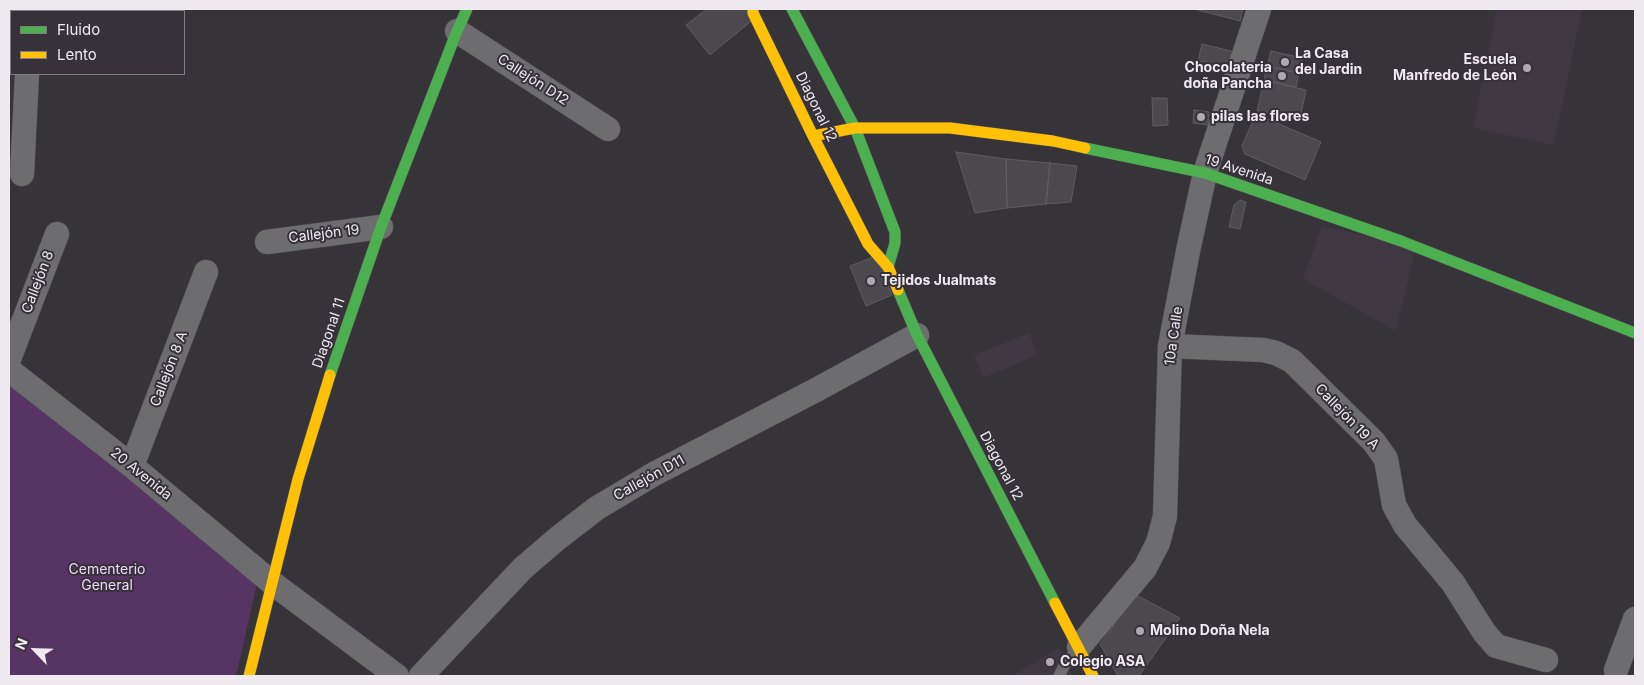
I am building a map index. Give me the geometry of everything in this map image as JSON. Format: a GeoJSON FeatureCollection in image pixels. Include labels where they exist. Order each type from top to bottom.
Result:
{"type":"FeatureCollection","features":[{"type":"Feature","properties":{"kind":"street","name":"Diagonal 11"},"geometry":{"type":"LineString","coordinates":[[249,676],[298,479],[327,383],[381,227],[467,9]]}},
{"type":"Feature","properties":{"kind":"street","name":"Diagonal 12"},"geometry":{"type":"LineString","coordinates":[[753,9],[753,13],[813,136],[868,244],[888,267],[917,335],[1093,676]]}},
{"type":"Feature","properties":{"kind":"street","name":"Diagonal 12"},"geometry":{"type":"LineString","coordinates":[[792,9],[855,128],[895,232],[895,243],[888,267]]}},
{"type":"Feature","properties":{"kind":"street","name":"10a Calle"},"geometry":{"type":"LineString","coordinates":[[1079,647],[1146,568],[1158,543],[1165,516],[1170,346],[1205,173],[1259,9]]}},
{"type":"Feature","properties":{"kind":"street","name":"Callejón D12"},"geometry":{"type":"LineString","coordinates":[[457,31],[608,129]]}},
{"type":"Feature","properties":{"kind":"street"},"geometry":{"type":"LineString","coordinates":[[22,174],[27,75]]}},
{"type":"Feature","properties":{"kind":"street","name":"19 Avenida"},"geometry":{"type":"LineString","coordinates":[[813,136],[855,128],[950,128],[1053,141],[1205,173],[1401,241],[1635,333]]}},
{"type":"Feature","properties":{"kind":"street","name":"Callejón 19"},"geometry":{"type":"LineString","coordinates":[[268,242],[381,227]]}},
{"type":"Feature","properties":{"kind":"street","name":"Callejón 8"},"geometry":{"type":"LineString","coordinates":[[9,359],[57,234]]}},
{"type":"Feature","properties":{"kind":"street","name":"Callejón 8 A"},"geometry":{"type":"LineString","coordinates":[[132,466],[206,272]]}},
{"type":"Feature","properties":{"kind":"street","name":"Callejón D11"},"geometry":{"type":"LineString","coordinates":[[421,676],[523,568],[596,508],[654,474],[917,335]]}},
{"type":"Feature","properties":{"kind":"street","name":"Callejón 19 A"},"geometry":{"type":"LineString","coordinates":[[1170,346],[1263,350],[1276,353],[1292,362],[1374,442],[1386,459],[1394,505],[1405,525],[1453,583],[1484,632],[1496,646],[1546,660]]}},
{"type":"Feature","properties":{"kind":"street","name":"20 Avenida"},"geometry":{"type":"LineString","coordinates":[[9,370],[132,466],[271,582],[397,676]]}},
{"type":"Feature","properties":{"kind":"street"},"geometry":{"type":"LineString","coordinates":[[1616,670],[1635,619]]}},
{"type":"Feature","properties":{"kind":"lane"},"geometry":{"type":"LineString","coordinates":[[1060,676],[1064,666],[1079,647]]}},
{"type":"Feature","properties":{"kind":"shaded area","name":"Escuela Manfredo de León"},"geometry":{"type":"Polygon","coordinates":[[[1497,9],[1582,9],[1554,145],[1473,128],[1497,9]]]}},
{"type":"Feature","properties":{"kind":"shaded area"},"geometry":{"type":"Polygon","coordinates":[[[1322,226],[1416,247],[1396,331],[1303,279],[1322,226]]]}},
{"type":"Feature","properties":{"kind":"shaded area"},"geometry":{"type":"Polygon","coordinates":[[[1029,333],[1038,355],[983,378],[974,355],[1029,333]]]}},
{"type":"Feature","properties":{"kind":"shaded area","name":"Colegio ASA"},"geometry":{"type":"Polygon","coordinates":[[[1059,648],[1072,676],[1012,676],[1059,648]]]}},
{"type":"Feature","properties":{"kind":"green space","name":"Cementerio General"},"geometry":{"type":"Polygon","coordinates":[[[9,378],[259,575],[236,676],[9,676],[9,378]]]}},
{"type":"Feature","properties":{"kind":"building"},"geometry":{"type":"Polygon","coordinates":[[[707,9],[751,9],[755,18],[710,55],[686,25],[707,9]]]}},
{"type":"Feature","properties":{"kind":"building"},"geometry":{"type":"Polygon","coordinates":[[[1194,9],[1243,9],[1240,21],[1194,9]]]}},
{"type":"Feature","properties":{"kind":"building"},"geometry":{"type":"Polygon","coordinates":[[[1202,44],[1235,52],[1232,63],[1203,71],[1206,62],[1198,61],[1202,44]]]}},
{"type":"Feature","properties":{"kind":"building","name":"La Casa del Jardin"},"geometry":{"type":"Polygon","coordinates":[[[1271,51],[1302,58],[1299,73],[1267,66],[1271,51]]]}},
{"type":"Feature","properties":{"kind":"building","name":"Chocolateria doña Pancha"},"geometry":{"type":"Polygon","coordinates":[[[1267,66],[1299,73],[1296,87],[1264,80],[1267,66]]]}},
{"type":"Feature","properties":{"kind":"building"},"geometry":{"type":"Polygon","coordinates":[[[1264,80],[1306,90],[1300,119],[1257,111],[1264,80]]]}},
{"type":"Feature","properties":{"kind":"building"},"geometry":{"type":"Polygon","coordinates":[[[1152,98],[1167,98],[1168,125],[1153,126],[1152,98]]]}},
{"type":"Feature","properties":{"kind":"building","name":"pilas las flores"},"geometry":{"type":"Polygon","coordinates":[[[1194,110],[1209,112],[1208,125],[1193,123],[1194,110]]]}},
{"type":"Feature","properties":{"kind":"building"},"geometry":{"type":"Polygon","coordinates":[[[1256,114],[1321,142],[1305,180],[1245,154],[1242,146],[1256,114]]]}},
{"type":"Feature","properties":{"kind":"building"},"geometry":{"type":"Polygon","coordinates":[[[956,152],[1006,159],[1007,208],[975,213],[956,152]]]}},
{"type":"Feature","properties":{"kind":"building"},"geometry":{"type":"Polygon","coordinates":[[[1006,159],[1050,163],[1046,204],[1007,208],[1006,159]]]}},
{"type":"Feature","properties":{"kind":"building"},"geometry":{"type":"Polygon","coordinates":[[[1050,163],[1077,166],[1071,202],[1046,204],[1050,163]]]}},
{"type":"Feature","properties":{"kind":"building"},"geometry":{"type":"Polygon","coordinates":[[[1240,200],[1246,202],[1240,229],[1229,227],[1234,205],[1240,200]]]}},
{"type":"Feature","properties":{"kind":"building","name":"Tejidos Jualmats"},"geometry":{"type":"Polygon","coordinates":[[[876,256],[892,295],[866,306],[850,266],[876,256]]]}},
{"type":"Feature","properties":{"kind":"building","name":"Molino Doña Nela"},"geometry":{"type":"Polygon","coordinates":[[[1136,595],[1180,618],[1139,676],[1118,676],[1100,644],[1136,595]]]}},
{"type":"Feature","properties":{"kind":"traffic: fast"},"geometry":{"type":"LineString","coordinates":[[330,375],[381,227],[467,9]]}},
{"type":"Feature","properties":{"kind":"traffic: fast"},"geometry":{"type":"LineString","coordinates":[[792,9],[855,128],[895,232],[895,243],[888,267]]}},
{"type":"Feature","properties":{"kind":"traffic: fast"},"geometry":{"type":"LineString","coordinates":[[1085,148],[1205,173],[1401,241],[1635,333]]}},
{"type":"Feature","properties":{"kind":"traffic: fast"},"geometry":{"type":"LineString","coordinates":[[898,290],[917,335],[1055,603]]}},
{"type":"Feature","properties":{"kind":"traffic: slow"},"geometry":{"type":"LineString","coordinates":[[753,9],[753,13],[813,136],[868,244],[888,267],[898,290]]}},
{"type":"Feature","properties":{"kind":"traffic: slow"},"geometry":{"type":"LineString","coordinates":[[813,136],[855,128],[950,128],[1053,141],[1085,148]]}},
{"type":"Feature","properties":{"kind":"traffic: slow"},"geometry":{"type":"LineString","coordinates":[[249,676],[298,479],[330,375]]}},
{"type":"Feature","properties":{"kind":"traffic: slow"},"geometry":{"type":"LineString","coordinates":[[1055,603],[1093,676]]}},
{"type":"Feature","properties":{"kind":"place","name":"La Casa del Jardin"},"geometry":{"type":"Point","coordinates":[1285,62]}},
{"type":"Feature","properties":{"kind":"place","name":"Escuela Manfredo de León"},"geometry":{"type":"Point","coordinates":[1527,68]}},
{"type":"Feature","properties":{"kind":"place","name":"Chocolateria doña Pancha"},"geometry":{"type":"Point","coordinates":[1282,76]}},
{"type":"Feature","properties":{"kind":"place","name":"pilas las flores"},"geometry":{"type":"Point","coordinates":[1201,117]}},
{"type":"Feature","properties":{"kind":"place","name":"Tejidos Jualmats"},"geometry":{"type":"Point","coordinates":[871,281]}},
{"type":"Feature","properties":{"kind":"place","name":"Molino Doña Nela"},"geometry":{"type":"Point","coordinates":[1140,631]}},
{"type":"Feature","properties":{"kind":"place","name":"Colegio ASA"},"geometry":{"type":"Point","coordinates":[1050,662]}}]}
